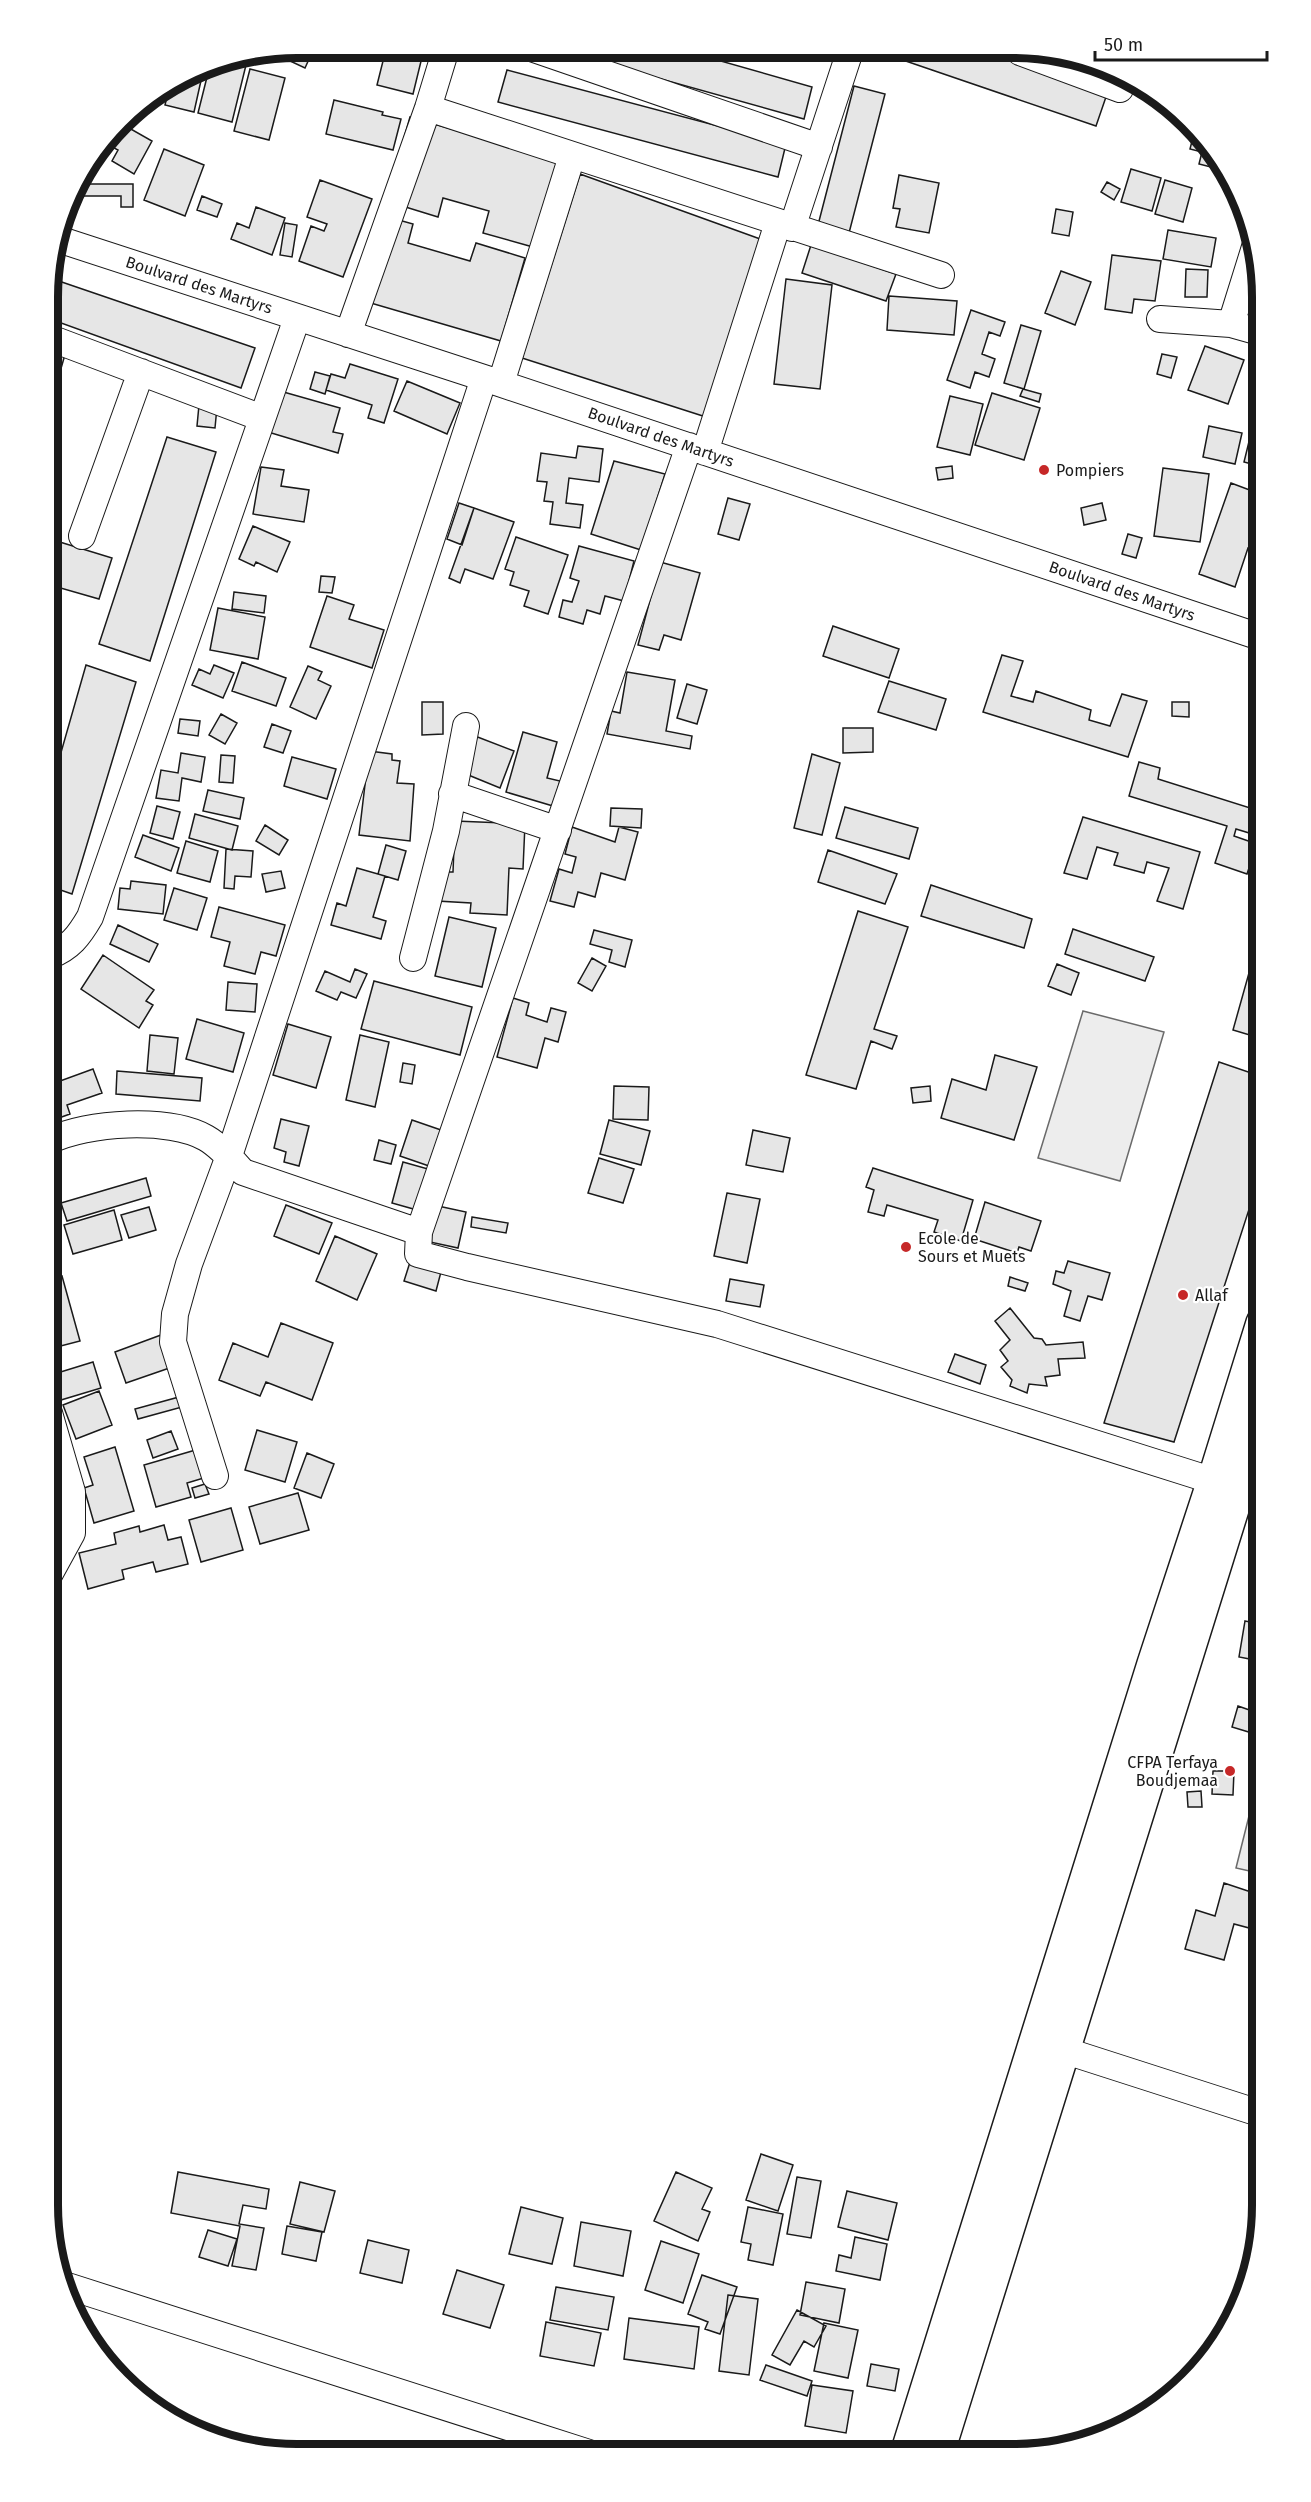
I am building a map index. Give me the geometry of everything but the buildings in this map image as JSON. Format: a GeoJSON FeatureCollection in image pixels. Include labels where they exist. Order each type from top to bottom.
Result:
{"type":"FeatureCollection","features":[{"type":"Feature","properties":{"kind":"main road"},"geometry":{"type":"LineString","coordinates":[[940,2444],[1063,2050],[1226,1487],[1252,1372]]}},
{"type":"Feature","properties":{"kind":"main road"},"geometry":{"type":"LineString","coordinates":[[910,2444],[1154,1664],[1226,1487],[1252,1434]]}},
{"type":"Feature","properties":{"kind":"street"},"geometry":{"type":"LineString","coordinates":[[348,334],[428,108],[443,58]]}},
{"type":"Feature","properties":{"kind":"street"},"geometry":{"type":"LineString","coordinates":[[558,58],[819,147]]}},
{"type":"Feature","properties":{"kind":"street"},"geometry":{"type":"LineString","coordinates":[[848,58],[819,147],[785,226],[697,449],[558,830],[419,1232],[418,1254],[467,1268],[717,1324],[1226,1487]]}},
{"type":"Feature","properties":{"kind":"street"},"geometry":{"type":"LineString","coordinates":[[1044,61],[1120,89]]}},
{"type":"Feature","properties":{"kind":"street"},"geometry":{"type":"LineString","coordinates":[[428,108],[785,226],[940,274]]}},
{"type":"Feature","properties":{"kind":"street"},"geometry":{"type":"LineString","coordinates":[[214,1476],[173,1342],[175,1314],[189,1264],[229,1156],[493,380],[572,156]]}},
{"type":"Feature","properties":{"kind":"street","name":"Boulvard des Martyrs"},"geometry":{"type":"LineString","coordinates":[[65,241],[493,380],[1252,634]]}},
{"type":"Feature","properties":{"kind":"street"},"geometry":{"type":"LineString","coordinates":[[1231,324],[1250,264]]}},
{"type":"Feature","properties":{"kind":"street"},"geometry":{"type":"LineString","coordinates":[[58,952],[77,939],[90,917],[297,318]]}},
{"type":"Feature","properties":{"kind":"street"},"geometry":{"type":"LineString","coordinates":[[1160,319],[1231,324],[1252,330]]}},
{"type":"Feature","properties":{"kind":"street"},"geometry":{"type":"LineString","coordinates":[[58,341],[262,418]]}},
{"type":"Feature","properties":{"kind":"street"},"geometry":{"type":"LineString","coordinates":[[82,536],[141,372]]}},
{"type":"Feature","properties":{"kind":"street"},"geometry":{"type":"LineString","coordinates":[[413,958],[446,831],[466,726]]}},
{"type":"Feature","properties":{"kind":"street"},"geometry":{"type":"LineString","coordinates":[[452,794],[558,830]]}},
{"type":"Feature","properties":{"kind":"street"},"geometry":{"type":"LineString","coordinates":[[58,1138],[90,1129],[144,1124],[179,1127],[206,1138],[229,1156],[243,1172],[419,1232]]}},
{"type":"Feature","properties":{"kind":"street"},"geometry":{"type":"LineString","coordinates":[[58,1444],[72,1492],[72,1533],[58,1559]]}},
{"type":"Feature","properties":{"kind":"street"},"geometry":{"type":"LineString","coordinates":[[1063,2050],[1252,2111]]}},
{"type":"Feature","properties":{"kind":"street"},"geometry":{"type":"LineString","coordinates":[[74,2288],[561,2444]]}},
{"type":"Feature","properties":{"kind":"shaded area"},"geometry":{"type":"Polygon","coordinates":[[[1083,1011],[1164,1032],[1120,1181],[1038,1158],[1083,1011]]]}},
{"type":"Feature","properties":{"kind":"shaded area"},"geometry":{"type":"Polygon","coordinates":[[[1252,1804],[1252,1872],[1236,1868],[1252,1804]]]}},
{"type":"Feature","properties":{"kind":"place","name":"Pompiers"},"geometry":{"type":"Point","coordinates":[1044,470]}},
{"type":"Feature","properties":{"kind":"place","name":"Ecole de Sours et Muets"},"geometry":{"type":"Point","coordinates":[906,1247]}},
{"type":"Feature","properties":{"kind":"place","name":"Allaf"},"geometry":{"type":"Point","coordinates":[1183,1295]}},
{"type":"Feature","properties":{"kind":"place","name":"CFPA Terfaya Boudjemaa"},"geometry":{"type":"Point","coordinates":[1230,1771]}}]}
